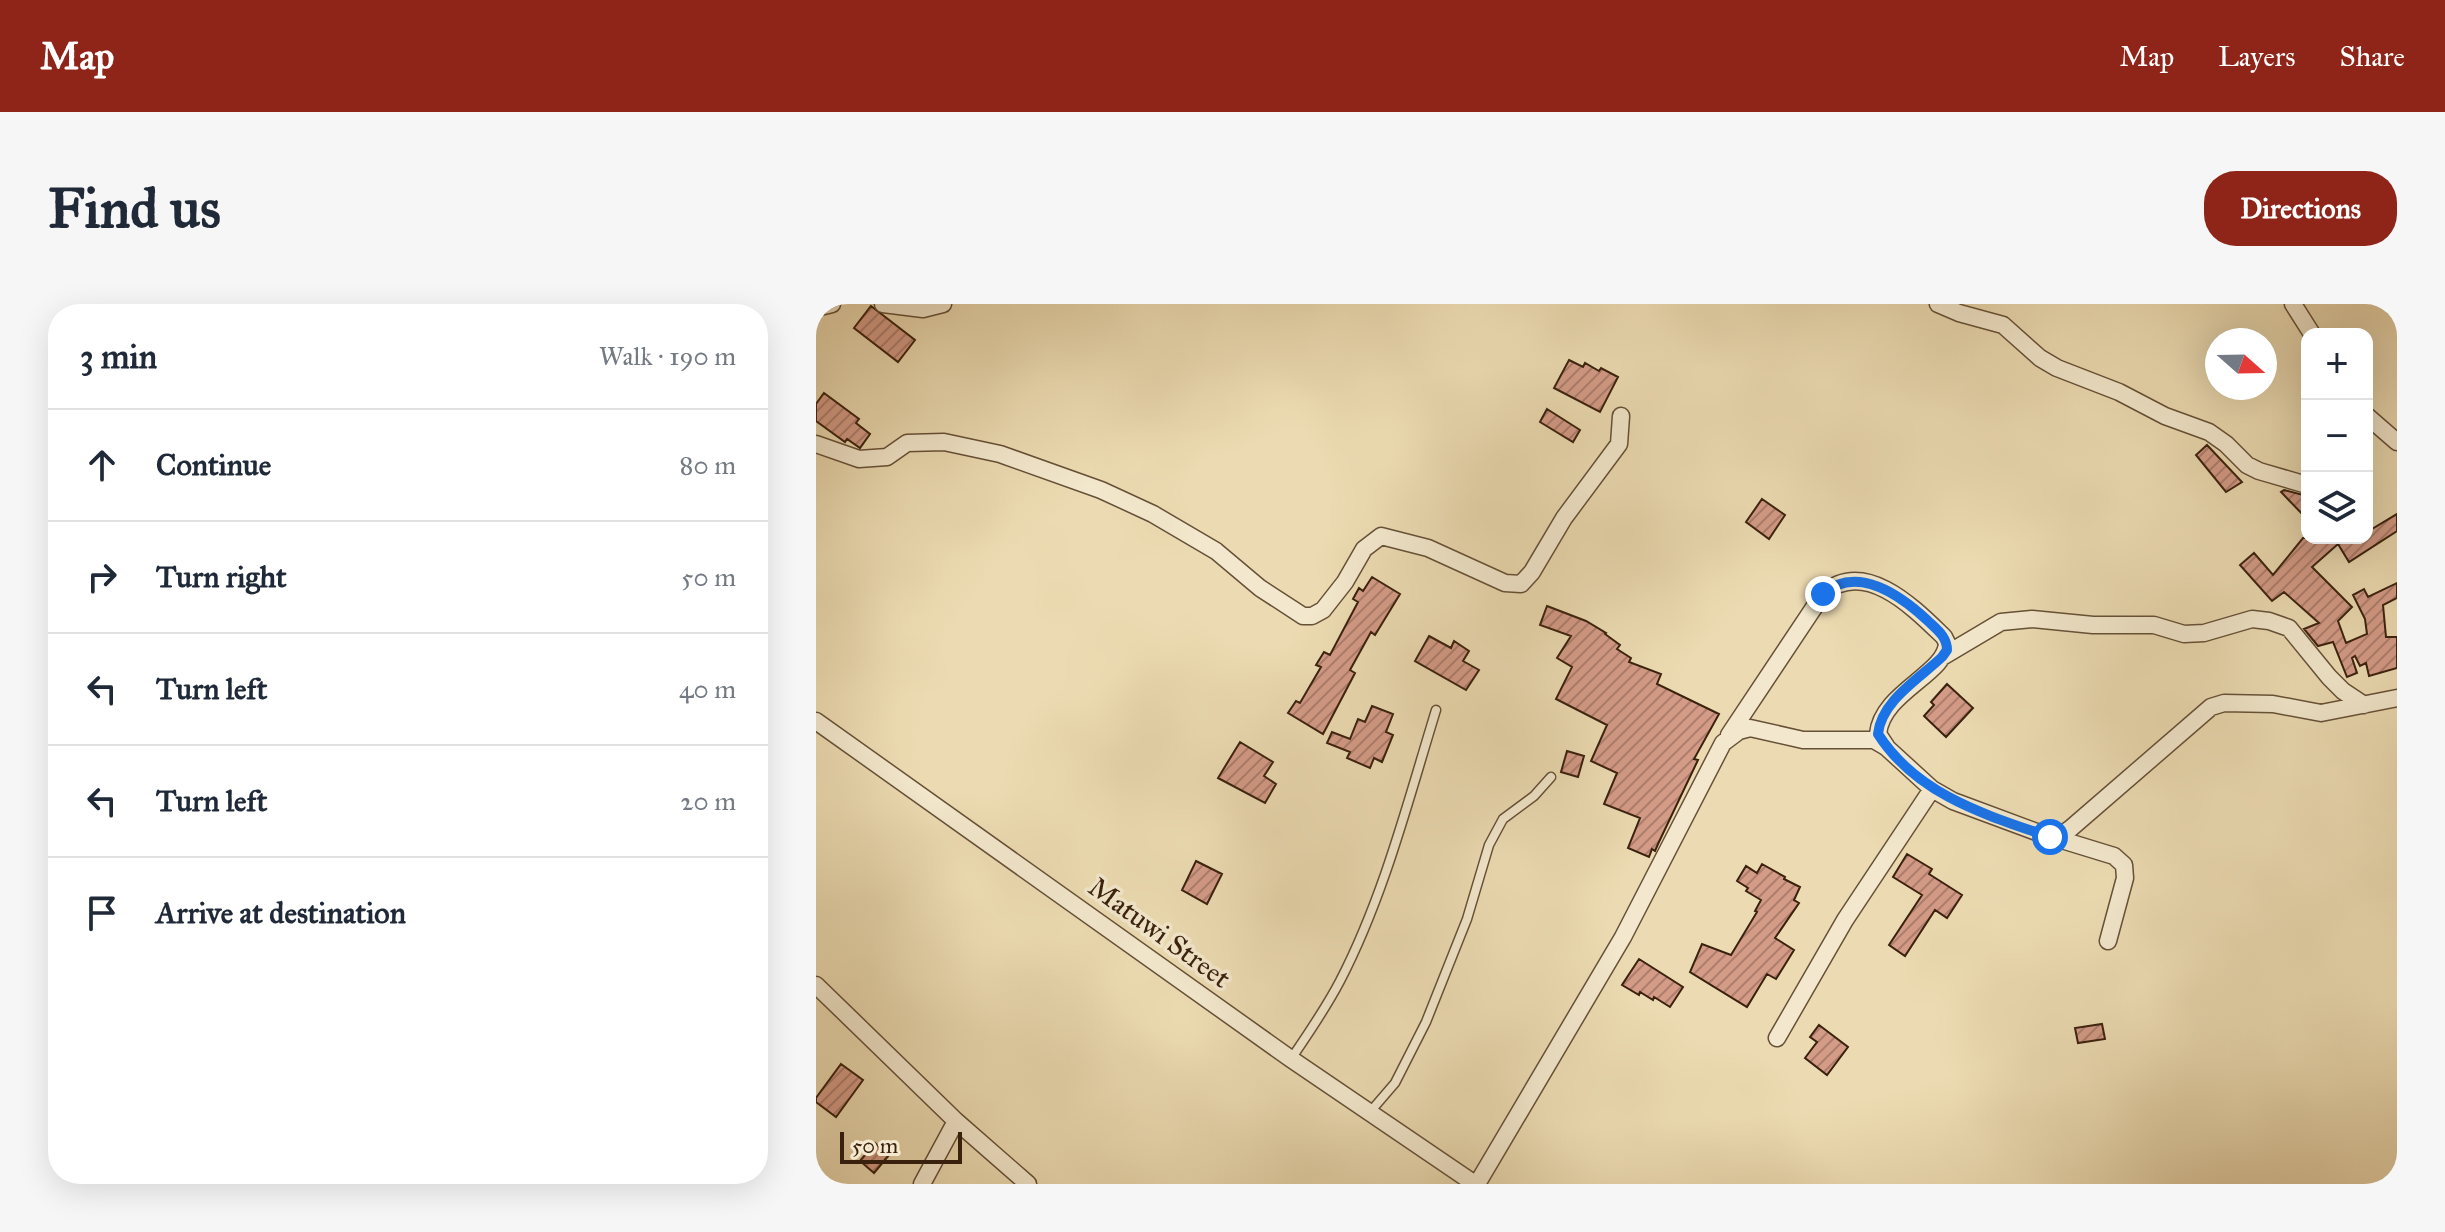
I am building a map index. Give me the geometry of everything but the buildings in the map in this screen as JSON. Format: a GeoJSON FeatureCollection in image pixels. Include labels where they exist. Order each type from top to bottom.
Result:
{"type":"FeatureCollection","features":[{"type":"Feature","properties":{"kind":"street"},"geometry":{"type":"LineString","coordinates":[[816,308],[832,304]]}},
{"type":"Feature","properties":{"kind":"street"},"geometry":{"type":"LineString","coordinates":[[883,304],[923,309],[943,304]]}},
{"type":"Feature","properties":{"kind":"street"},"geometry":{"type":"LineString","coordinates":[[1938,304],[2003,325],[2040,358],[2057,368],[2209,432],[2247,465],[2301,483]]}},
{"type":"Feature","properties":{"kind":"street"},"geometry":{"type":"LineString","coordinates":[[2293,304],[2308,328]]}},
{"type":"Feature","properties":{"kind":"street"},"geometry":{"type":"LineString","coordinates":[[816,444],[859,459],[887,457],[907,443],[944,442],[1000,454],[1101,490],[1153,514],[1216,551],[1260,588],[1303,616],[1312,616],[1323,610],[1345,582],[1364,549],[1381,536],[1428,548],[1505,583],[1521,584],[1532,572],[1564,518],[1619,444],[1621,416]]}},
{"type":"Feature","properties":{"kind":"street"},"geometry":{"type":"LineString","coordinates":[[2373,421],[2397,442]]}},
{"type":"Feature","properties":{"kind":"street"},"geometry":{"type":"LineString","coordinates":[[1476,1184],[1623,937],[1723,743],[1823,594],[1831,587],[1851,582],[1864,583],[1900,596],[1944,637],[1947,650],[1942,657],[1884,714],[1878,734],[1886,747]]}},
{"type":"Feature","properties":{"kind":"street"},"geometry":{"type":"LineString","coordinates":[[1942,657],[2001,622],[2032,619],[2093,625],[2144,624],[2184,634],[2216,631],[2252,619],[2289,628],[2329,677],[2364,705]]}},
{"type":"Feature","properties":{"kind":"street"},"geometry":{"type":"LineString","coordinates":[[2050,837],[2070,829],[2211,707],[2224,703],[2273,704],[2321,713],[2397,698]]}},
{"type":"Feature","properties":{"kind":"street","name":"Matuwi Street"},"geometry":{"type":"LineString","coordinates":[[816,721],[1291,1059],[1476,1184]]}},
{"type":"Feature","properties":{"kind":"street"},"geometry":{"type":"LineString","coordinates":[[1723,743],[1739,731],[1750,728],[1793,739],[1874,740],[1932,789],[1979,812],[2114,856],[2124,865],[2125,878],[2108,941]]}},
{"type":"Feature","properties":{"kind":"street"},"geometry":{"type":"LineString","coordinates":[[1777,1038],[1845,920],[1932,789]]}},
{"type":"Feature","properties":{"kind":"street"},"geometry":{"type":"LineString","coordinates":[[816,985],[956,1121],[1028,1184]]}},
{"type":"Feature","properties":{"kind":"street"},"geometry":{"type":"LineString","coordinates":[[922,1184],[956,1121]]}},
{"type":"Feature","properties":{"kind":"lane"},"geometry":{"type":"LineString","coordinates":[[1291,1059],[1340,981],[1369,914],[1390,858],[1436,710]]}},
{"type":"Feature","properties":{"kind":"lane"},"geometry":{"type":"LineString","coordinates":[[1369,1113],[1395,1083],[1426,1022],[1467,919],[1489,845],[1503,819],[1534,796],[1551,777]]}},
{"type":"Feature","properties":{"kind":"route"},"geometry":{"type":"LineString","coordinates":[[1823,594],[1840,583],[1876,586],[1900,596],[1944,637],[1947,650],[1891,704],[1879,725],[1878,734],[1886,747],[1932,789],[1992,817],[2050,837]]}}]}
